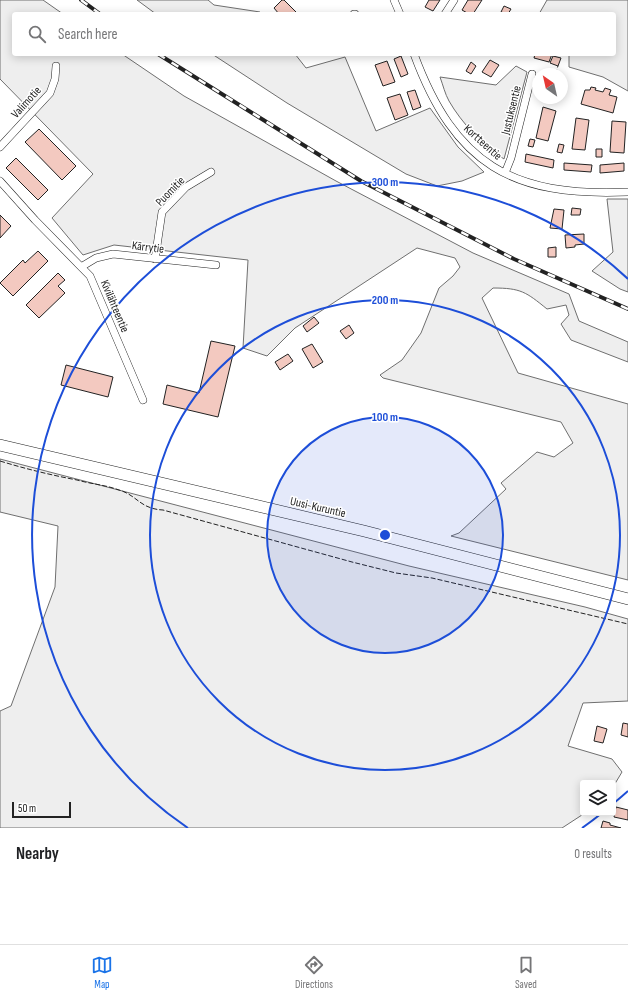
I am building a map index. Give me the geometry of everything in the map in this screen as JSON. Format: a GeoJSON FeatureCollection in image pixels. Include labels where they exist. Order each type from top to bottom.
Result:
{"type":"FeatureCollection","features":[{"type":"Feature","properties":{"kind":"main road","name":"Uusi-Kuruntie"},"geometry":{"type":"LineString","coordinates":[[0,445],[364,531],[628,599]]}},
{"type":"Feature","properties":{"kind":"street"},"geometry":{"type":"LineString","coordinates":[[394,0],[399,12]]}},
{"type":"Feature","properties":{"kind":"street"},"geometry":{"type":"LineString","coordinates":[[446,12],[454,0]]}},
{"type":"Feature","properties":{"kind":"street","name":"Kortteentie"},"geometry":{"type":"LineString","coordinates":[[415,56],[435,103],[452,129],[476,154],[494,169],[516,180],[538,186],[586,193],[628,192]]}},
{"type":"Feature","properties":{"kind":"street","name":"Valimotie"},"geometry":{"type":"LineString","coordinates":[[0,147],[50,92],[55,79],[56,66]]}},
{"type":"Feature","properties":{"kind":"street","name":"Justuksentie"},"geometry":{"type":"LineString","coordinates":[[505,174],[511,158],[532,74]]}},
{"type":"Feature","properties":{"kind":"street","name":"Puomitie"},"geometry":{"type":"LineString","coordinates":[[155,259],[162,212],[186,187],[211,172]]}},
{"type":"Feature","properties":{"kind":"street","name":"Kivilähteentie"},"geometry":{"type":"LineString","coordinates":[[0,180],[90,276],[143,400]]}},
{"type":"Feature","properties":{"kind":"street","name":"Kärrytie"},"geometry":{"type":"LineString","coordinates":[[81,267],[96,258],[113,254],[216,265]]}},
{"type":"Feature","properties":{"kind":"shaded area"},"geometry":{"type":"Polygon","coordinates":[[[0,0],[43,0],[60,12],[12,12],[12,56],[125,56],[184,96],[336,181],[473,253],[569,294],[579,321],[628,342],[628,362],[571,340],[561,324],[569,315],[566,305],[547,309],[523,292],[502,288],[493,288],[482,298],[518,373],[628,404],[628,580],[451,536],[459,533],[506,489],[501,483],[537,452],[554,457],[573,443],[561,422],[383,378],[380,375],[402,360],[421,333],[439,288],[453,276],[460,267],[455,258],[417,248],[295,328],[267,356],[243,348],[248,260],[114,245],[83,255],[52,218],[93,174],[0,79],[0,0]]]}},
{"type":"Feature","properties":{"kind":"shaded area"},"geometry":{"type":"Polygon","coordinates":[[[137,0],[208,0],[214,5],[260,12],[153,12],[137,0]]]}},
{"type":"Feature","properties":{"kind":"shaded area"},"geometry":{"type":"Polygon","coordinates":[[[547,0],[628,0],[628,91],[603,77],[569,67],[569,56],[616,56],[616,12],[540,12],[547,0]]]}},
{"type":"Feature","properties":{"kind":"shaded area"},"geometry":{"type":"Polygon","coordinates":[[[215,56],[297,56],[306,68],[345,57],[376,131],[430,108],[458,147],[484,172],[462,181],[437,186],[406,174],[287,103],[215,56]]]}},
{"type":"Feature","properties":{"kind":"shaded area"},"geometry":{"type":"Polygon","coordinates":[[[516,66],[527,72],[504,159],[496,154],[473,133],[460,117],[448,98],[440,77],[496,85],[516,66]]]}},
{"type":"Feature","properties":{"kind":"shaded area"},"geometry":{"type":"Polygon","coordinates":[[[607,199],[628,199],[628,292],[620,289],[592,271],[613,252],[607,199]]]}},
{"type":"Feature","properties":{"kind":"shaded area"},"geometry":{"type":"Polygon","coordinates":[[[0,459],[409,566],[585,607],[628,619],[628,701],[583,703],[568,746],[612,759],[622,772],[616,782],[616,780],[580,780],[580,816],[562,828],[0,828],[0,711],[11,706],[55,587],[58,526],[0,512],[0,459]]]}},
{"type":"Feature","properties":{"kind":"building"},"geometry":{"type":"Polygon","coordinates":[[[282,0],[284,0],[296,12],[277,12],[274,8],[282,0]]]}},
{"type":"Feature","properties":{"kind":"building"},"geometry":{"type":"Polygon","coordinates":[[[429,0],[440,0],[433,11],[425,7],[429,0]]]}},
{"type":"Feature","properties":{"kind":"building"},"geometry":{"type":"Polygon","coordinates":[[[468,0],[482,0],[474,12],[466,12],[462,10],[468,0]]]}},
{"type":"Feature","properties":{"kind":"building"},"geometry":{"type":"Polygon","coordinates":[[[504,6],[511,9],[509,12],[501,12],[504,6]]]}},
{"type":"Feature","properties":{"kind":"building"},"geometry":{"type":"Polygon","coordinates":[[[401,56],[408,74],[401,77],[394,59],[401,56]]]}},
{"type":"Feature","properties":{"kind":"building"},"geometry":{"type":"Polygon","coordinates":[[[534,56],[551,56],[549,62],[534,58],[534,56]]]}},
{"type":"Feature","properties":{"kind":"building"},"geometry":{"type":"Polygon","coordinates":[[[553,56],[561,58],[558,66],[550,63],[553,56]]]}},
{"type":"Feature","properties":{"kind":"building"},"geometry":{"type":"Polygon","coordinates":[[[490,60],[499,65],[491,77],[482,72],[490,60]]]}},
{"type":"Feature","properties":{"kind":"building"},"geometry":{"type":"Polygon","coordinates":[[[387,61],[395,82],[383,86],[375,65],[387,61]]]}},
{"type":"Feature","properties":{"kind":"building"},"geometry":{"type":"Polygon","coordinates":[[[471,62],[476,66],[471,74],[466,71],[471,62]]]}},
{"type":"Feature","properties":{"kind":"building"},"geometry":{"type":"Polygon","coordinates":[[[591,87],[596,88],[595,90],[603,92],[605,88],[611,90],[609,95],[617,97],[613,113],[581,104],[585,90],[590,90],[591,87]]]}},
{"type":"Feature","properties":{"kind":"building"},"geometry":{"type":"Polygon","coordinates":[[[415,90],[421,107],[413,110],[407,92],[415,90]]]}},
{"type":"Feature","properties":{"kind":"building"},"geometry":{"type":"Polygon","coordinates":[[[400,94],[408,115],[395,120],[387,98],[400,94]]]}},
{"type":"Feature","properties":{"kind":"building"},"geometry":{"type":"Polygon","coordinates":[[[543,107],[556,111],[548,141],[536,138],[543,107]]]}},
{"type":"Feature","properties":{"kind":"building"},"geometry":{"type":"Polygon","coordinates":[[[576,118],[589,120],[585,150],[572,149],[576,118]]]}},
{"type":"Feature","properties":{"kind":"building"},"geometry":{"type":"Polygon","coordinates":[[[612,121],[626,122],[624,153],[610,152],[612,121]]]}},
{"type":"Feature","properties":{"kind":"building"},"geometry":{"type":"Polygon","coordinates":[[[39,129],[76,166],[62,180],[25,142],[39,129]]]}},
{"type":"Feature","properties":{"kind":"building"},"geometry":{"type":"Polygon","coordinates":[[[530,139],[535,140],[533,147],[528,146],[530,139]]]}},
{"type":"Feature","properties":{"kind":"building"},"geometry":{"type":"Polygon","coordinates":[[[559,144],[564,145],[562,153],[557,152],[559,144]]]}},
{"type":"Feature","properties":{"kind":"building"},"geometry":{"type":"Polygon","coordinates":[[[596,149],[602,149],[602,157],[596,157],[596,149]]]}},
{"type":"Feature","properties":{"kind":"building"},"geometry":{"type":"Polygon","coordinates":[[[526,154],[554,160],[553,168],[525,162],[526,154]]]}},
{"type":"Feature","properties":{"kind":"building"},"geometry":{"type":"Polygon","coordinates":[[[16,158],[48,190],[38,200],[6,168],[16,158]]]}},
{"type":"Feature","properties":{"kind":"building"},"geometry":{"type":"Polygon","coordinates":[[[564,163],[592,165],[591,172],[564,170],[564,163]]]}},
{"type":"Feature","properties":{"kind":"building"},"geometry":{"type":"Polygon","coordinates":[[[624,163],[624,171],[600,173],[600,165],[624,163]]]}},
{"type":"Feature","properties":{"kind":"building"},"geometry":{"type":"Polygon","coordinates":[[[572,208],[581,209],[580,215],[571,215],[572,208]]]}},
{"type":"Feature","properties":{"kind":"building"},"geometry":{"type":"Polygon","coordinates":[[[554,209],[564,210],[562,229],[550,228],[554,209]]]}},
{"type":"Feature","properties":{"kind":"building"},"geometry":{"type":"Polygon","coordinates":[[[0,215],[11,226],[0,238],[0,215]]]}},
{"type":"Feature","properties":{"kind":"building"},"geometry":{"type":"Polygon","coordinates":[[[584,234],[584,244],[566,248],[565,235],[584,234]]]}},
{"type":"Feature","properties":{"kind":"building"},"geometry":{"type":"Polygon","coordinates":[[[556,247],[556,257],[548,257],[548,248],[556,247]]]}},
{"type":"Feature","properties":{"kind":"building"},"geometry":{"type":"Polygon","coordinates":[[[38,251],[48,261],[13,296],[0,283],[23,260],[25,263],[38,251]]]}},
{"type":"Feature","properties":{"kind":"building"},"geometry":{"type":"Polygon","coordinates":[[[58,273],[65,280],[58,286],[65,293],[39,318],[26,305],[58,273]]]}},
{"type":"Feature","properties":{"kind":"building"},"geometry":{"type":"Polygon","coordinates":[[[314,317],[319,323],[307,332],[303,326],[314,317]]]}},
{"type":"Feature","properties":{"kind":"building"},"geometry":{"type":"Polygon","coordinates":[[[349,325],[354,333],[346,339],[340,331],[349,325]]]}},
{"type":"Feature","properties":{"kind":"building"},"geometry":{"type":"Polygon","coordinates":[[[211,341],[235,346],[218,417],[163,404],[167,385],[199,393],[211,341]]]}},
{"type":"Feature","properties":{"kind":"building"},"geometry":{"type":"Polygon","coordinates":[[[312,344],[323,362],[313,368],[302,349],[312,344]]]}},
{"type":"Feature","properties":{"kind":"building"},"geometry":{"type":"Polygon","coordinates":[[[288,354],[293,361],[280,370],[275,362],[288,354]]]}},
{"type":"Feature","properties":{"kind":"building"},"geometry":{"type":"Polygon","coordinates":[[[66,365],[113,377],[108,397],[61,385],[66,365]]]}},
{"type":"Feature","properties":{"kind":"building"},"geometry":{"type":"Polygon","coordinates":[[[623,723],[628,724],[628,737],[621,735],[623,723]]]}},
{"type":"Feature","properties":{"kind":"building"},"geometry":{"type":"Polygon","coordinates":[[[597,726],[607,729],[603,743],[594,741],[597,726]]]}},
{"type":"Feature","properties":{"kind":"building"},"geometry":{"type":"Polygon","coordinates":[[[616,807],[628,810],[628,820],[614,817],[616,816],[616,807]]]}},
{"type":"Feature","properties":{"kind":"building"},"geometry":{"type":"Polygon","coordinates":[[[603,821],[610,823],[610,825],[621,828],[601,828],[603,821]]]}},
{"type":"Feature","properties":{"kind":"railway"},"geometry":{"type":"LineString","coordinates":[[81,0],[97,12]]}},
{"type":"Feature","properties":{"kind":"railway"},"geometry":{"type":"LineString","coordinates":[[161,56],[361,181],[514,259],[628,309]]}},
{"type":"Feature","properties":{"kind":"fence"},"geometry":{"type":"LineString","coordinates":[[0,461],[38,472],[114,488],[125,492],[144,505],[155,509],[352,562],[396,573],[432,578],[628,624]]}}]}
